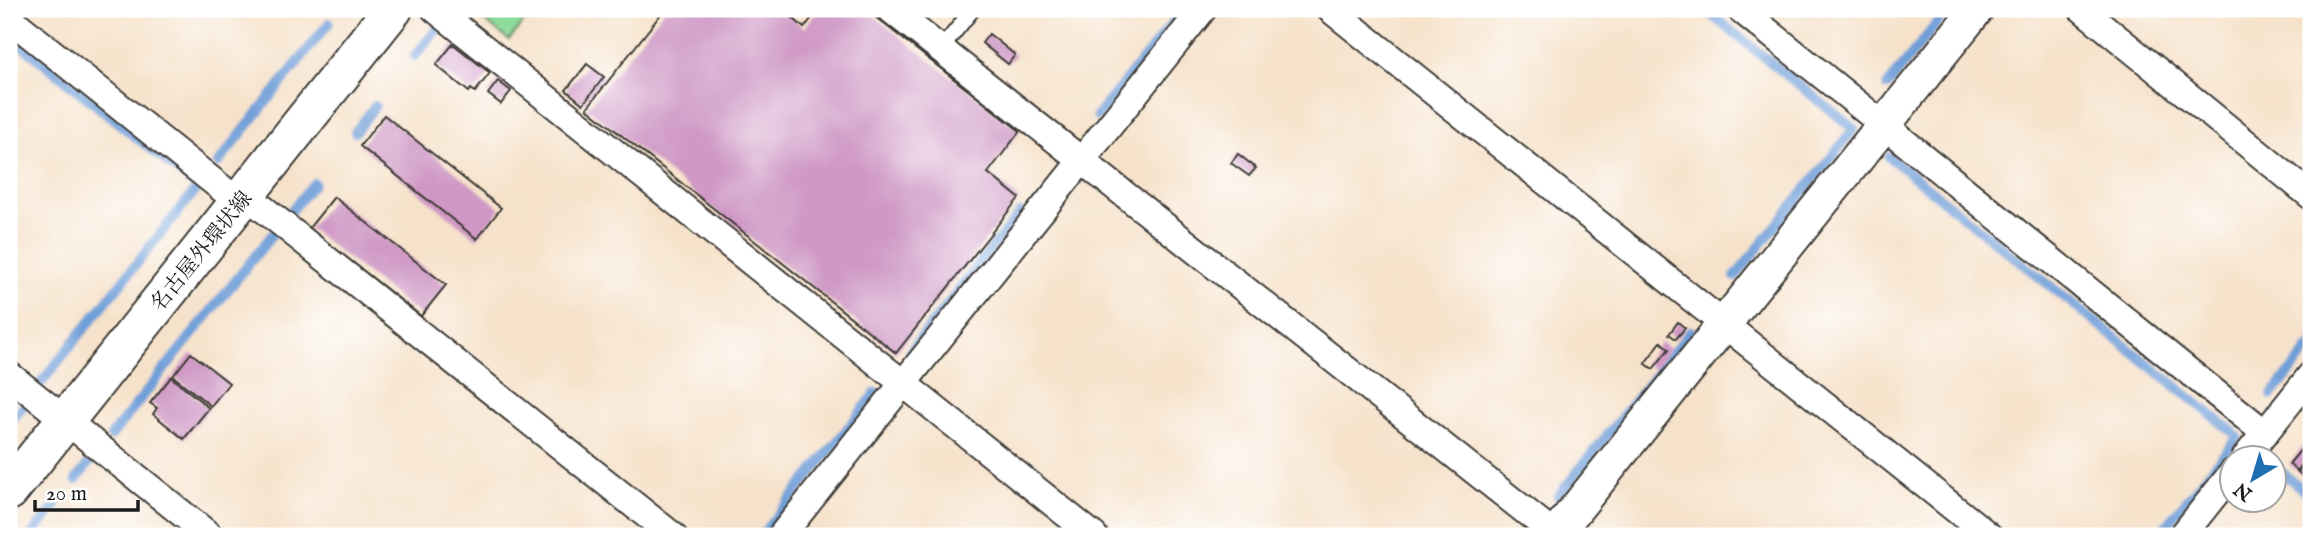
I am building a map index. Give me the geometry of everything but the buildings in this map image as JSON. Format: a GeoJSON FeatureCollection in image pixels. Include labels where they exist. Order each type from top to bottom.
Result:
{"type":"FeatureCollection","features":[{"type":"Feature","properties":{"kind":"main road","name":"名古屋外環状線"},"geometry":{"type":"LineString","coordinates":[[9,491],[393,9]]}},
{"type":"Feature","properties":{"kind":"street"},"geometry":{"type":"LineString","coordinates":[[435,9],[1094,536]]}},
{"type":"Feature","properties":{"kind":"street"},"geometry":{"type":"LineString","coordinates":[[890,9],[1556,536],[1977,9]]}},
{"type":"Feature","properties":{"kind":"street"},"geometry":{"type":"LineString","coordinates":[[781,536],[1203,9]]}},
{"type":"Feature","properties":{"kind":"street"},"geometry":{"type":"LineString","coordinates":[[1330,9],[1989,536]]}},
{"type":"Feature","properties":{"kind":"street"},"geometry":{"type":"LineString","coordinates":[[1740,9],[2265,433]]}},
{"type":"Feature","properties":{"kind":"street"},"geometry":{"type":"LineString","coordinates":[[2082,9],[2311,196]]}},
{"type":"Feature","properties":{"kind":"street"},"geometry":{"type":"LineString","coordinates":[[9,18],[673,536]]}},
{"type":"Feature","properties":{"kind":"street"},"geometry":{"type":"LineString","coordinates":[[9,375],[209,536]]}},
{"type":"Feature","properties":{"kind":"street"},"geometry":{"type":"LineString","coordinates":[[2256,444],[2311,375]]}},
{"type":"Feature","properties":{"kind":"street"},"geometry":{"type":"LineString","coordinates":[[2182,536],[2218,491]]}},
{"type":"Feature","properties":{"kind":"lane"},"geometry":{"type":"LineString","coordinates":[[941,49],[973,9]]}},
{"type":"Feature","properties":{"kind":"green space"},"geometry":{"type":"Polygon","coordinates":[[[470,9],[534,9],[509,40],[470,9]]]}},
{"type":"Feature","properties":{"kind":"waterway"},"geometry":{"type":"LineString","coordinates":[[1097,116],[1184,9]]}},
{"type":"Feature","properties":{"kind":"waterway"},"geometry":{"type":"LineString","coordinates":[[1704,9],[1854,129],[1735,277]]}},
{"type":"Feature","properties":{"kind":"waterway"},"geometry":{"type":"LineString","coordinates":[[1887,86],[1948,9]]}},
{"type":"Feature","properties":{"kind":"waterway"},"geometry":{"type":"LineString","coordinates":[[218,163],[329,23]]}},
{"type":"Feature","properties":{"kind":"waterway"},"geometry":{"type":"LineString","coordinates":[[415,56],[439,27]]}},
{"type":"Feature","properties":{"kind":"waterway"},"geometry":{"type":"LineString","coordinates":[[9,35],[198,187],[41,383]]}},
{"type":"Feature","properties":{"kind":"waterway"},"geometry":{"type":"LineString","coordinates":[[355,132],[375,106]]}},
{"type":"Feature","properties":{"kind":"waterway"},"geometry":{"type":"LineString","coordinates":[[1889,157],[2233,432]]}},
{"type":"Feature","properties":{"kind":"waterway"},"geometry":{"type":"LineString","coordinates":[[291,211],[314,183]]}},
{"type":"Feature","properties":{"kind":"waterway"},"geometry":{"type":"LineString","coordinates":[[910,351],[1020,213]]}},
{"type":"Feature","properties":{"kind":"waterway"},"geometry":{"type":"LineString","coordinates":[[111,436],[272,235]]}},
{"type":"Feature","properties":{"kind":"waterway"},"geometry":{"type":"LineString","coordinates":[[1558,496],[1691,331]]}},
{"type":"Feature","properties":{"kind":"waterway"},"geometry":{"type":"LineString","coordinates":[[2272,395],[2311,346]]}},
{"type":"Feature","properties":{"kind":"waterway"},"geometry":{"type":"LineString","coordinates":[[761,536],[876,393]]}},
{"type":"Feature","properties":{"kind":"waterway"},"geometry":{"type":"LineString","coordinates":[[9,424],[24,405]]}},
{"type":"Feature","properties":{"kind":"waterway"},"geometry":{"type":"LineString","coordinates":[[2158,536],[2238,437]]}},
{"type":"Feature","properties":{"kind":"waterway"},"geometry":{"type":"LineString","coordinates":[[76,480],[92,459]]}},
{"type":"Feature","properties":{"kind":"waterway"},"geometry":{"type":"LineString","coordinates":[[2288,477],[2311,496]]}},
{"type":"Feature","properties":{"kind":"waterway"},"geometry":{"type":"LineString","coordinates":[[31,536],[56,505]]}}]}
